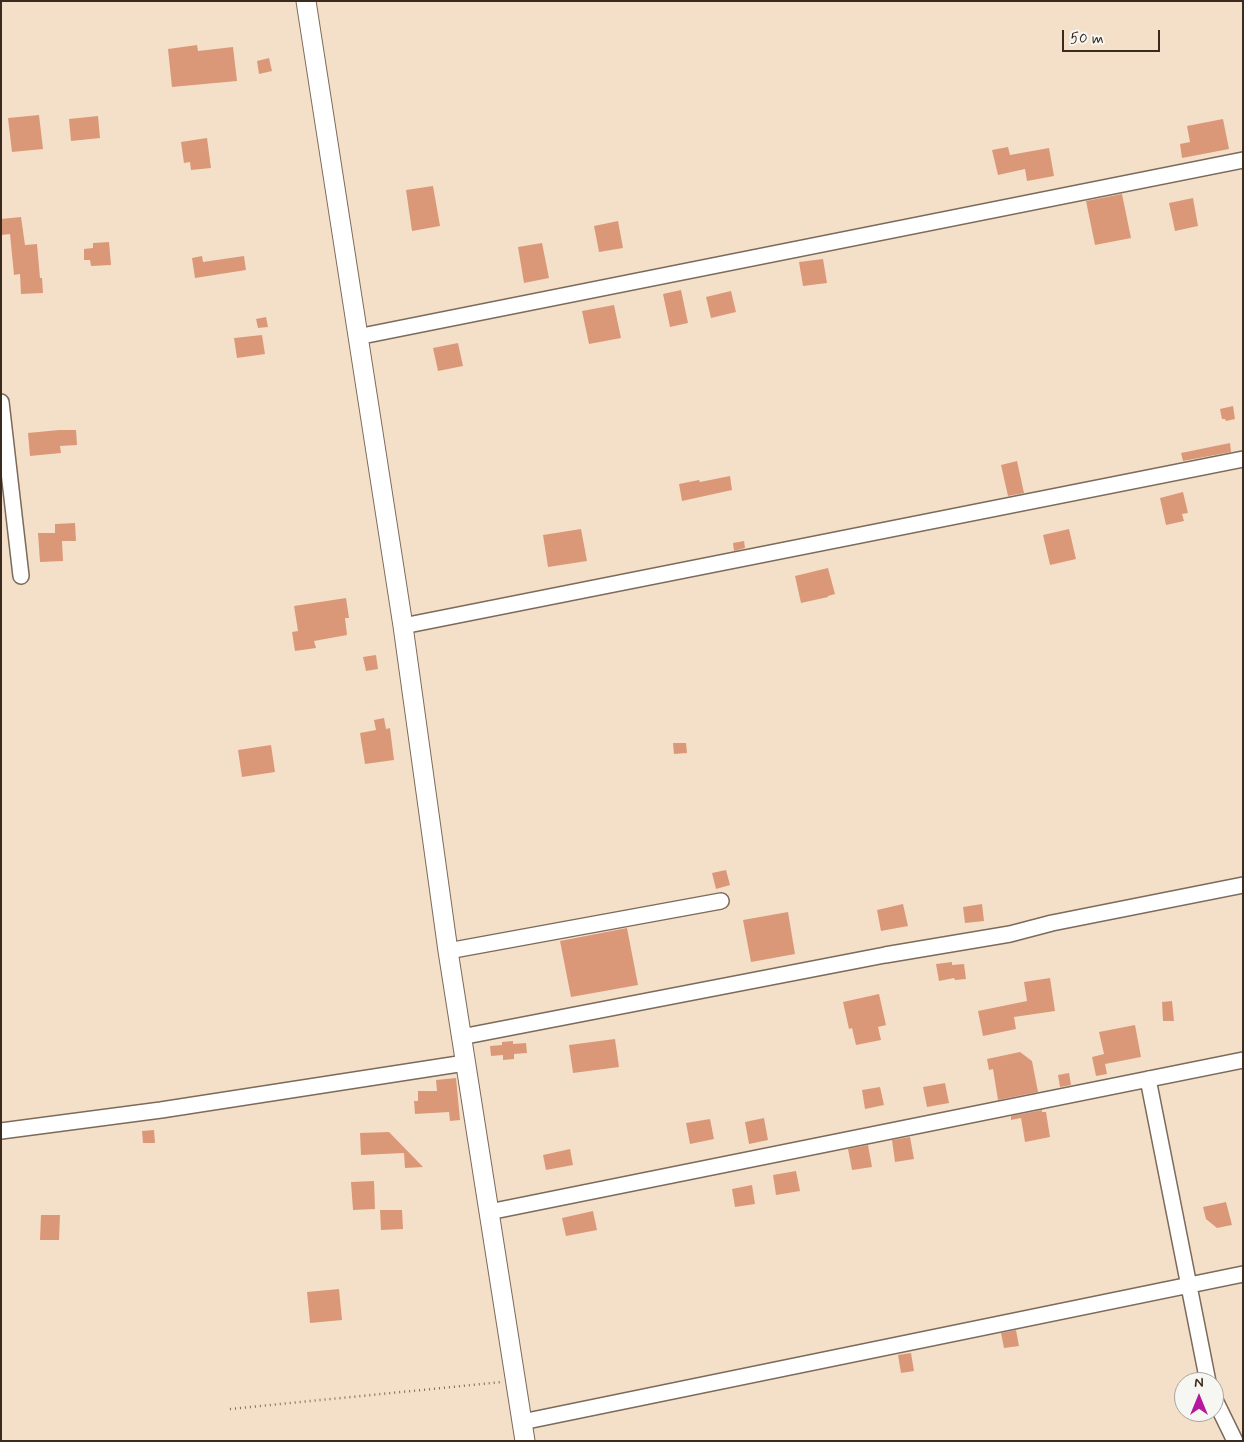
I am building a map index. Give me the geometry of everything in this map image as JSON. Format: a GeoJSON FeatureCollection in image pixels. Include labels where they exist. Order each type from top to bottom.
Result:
{"type":"FeatureCollection","features":[{"type":"Feature","properties":{"kind":"street"},"geometry":{"type":"LineString","coordinates":[[306,1],[403,626],[461,1038],[525,1441]]}},
{"type":"Feature","properties":{"kind":"street"},"geometry":{"type":"LineString","coordinates":[[357,338],[1243,160]]}},
{"type":"Feature","properties":{"kind":"street"},"geometry":{"type":"LineString","coordinates":[[1,402],[20,576]]}},
{"type":"Feature","properties":{"kind":"street"},"geometry":{"type":"LineString","coordinates":[[403,626],[1243,459]]}},
{"type":"Feature","properties":{"kind":"street"},"geometry":{"type":"LineString","coordinates":[[461,1038],[885,955],[1010,934],[1052,923],[1243,885]]}},
{"type":"Feature","properties":{"kind":"street"},"geometry":{"type":"LineString","coordinates":[[448,951],[721,900]]}},
{"type":"Feature","properties":{"kind":"street"},"geometry":{"type":"LineString","coordinates":[[489,1212],[1243,1060]]}},
{"type":"Feature","properties":{"kind":"street"},"geometry":{"type":"LineString","coordinates":[[1,1131],[171,1108],[466,1063]]}},
{"type":"Feature","properties":{"kind":"street"},"geometry":{"type":"LineString","coordinates":[[1148,1079],[1206,1372]]}},
{"type":"Feature","properties":{"kind":"street"},"geometry":{"type":"LineString","coordinates":[[522,1422],[1243,1274]]}},
{"type":"Feature","properties":{"kind":"street"},"geometry":{"type":"LineString","coordinates":[[1224,1418],[1235,1441]]}},
{"type":"Feature","properties":{"kind":"path"},"geometry":{"type":"LineString","coordinates":[[230,1409],[515,1381]]}},
{"type":"Feature","properties":{"kind":"building"},"geometry":{"type":"Polygon","coordinates":[[[197,45],[198,51],[233,47],[237,81],[172,87],[168,49],[197,45]]]}},
{"type":"Feature","properties":{"kind":"building"},"geometry":{"type":"Polygon","coordinates":[[[269,58],[272,71],[259,74],[257,61],[269,58]]]}},
{"type":"Feature","properties":{"kind":"building"},"geometry":{"type":"Polygon","coordinates":[[[39,115],[43,149],[12,152],[8,118],[39,115]]]}},
{"type":"Feature","properties":{"kind":"building"},"geometry":{"type":"Polygon","coordinates":[[[98,116],[100,138],[71,141],[69,119],[98,116]]]}},
{"type":"Feature","properties":{"kind":"building"},"geometry":{"type":"Polygon","coordinates":[[[1223,119],[1229,149],[1182,158],[1180,144],[1190,142],[1187,126],[1223,119]]]}},
{"type":"Feature","properties":{"kind":"building"},"geometry":{"type":"Polygon","coordinates":[[[207,138],[211,168],[191,170],[190,162],[184,163],[181,142],[207,138]]]}},
{"type":"Feature","properties":{"kind":"building"},"geometry":{"type":"Polygon","coordinates":[[[1008,147],[1010,155],[1049,148],[1054,176],[1027,181],[1025,169],[998,175],[992,150],[1008,147]]]}},
{"type":"Feature","properties":{"kind":"building"},"geometry":{"type":"Polygon","coordinates":[[[433,186],[440,226],[412,231],[406,190],[433,186]]]}},
{"type":"Feature","properties":{"kind":"building"},"geometry":{"type":"Polygon","coordinates":[[[1122,194],[1131,238],[1095,245],[1086,201],[1122,194]]]}},
{"type":"Feature","properties":{"kind":"building"},"geometry":{"type":"Polygon","coordinates":[[[1193,198],[1198,226],[1175,231],[1169,203],[1193,198]]]}},
{"type":"Feature","properties":{"kind":"building"},"geometry":{"type":"Polygon","coordinates":[[[21,217],[25,245],[37,244],[43,293],[21,294],[20,274],[14,275],[10,234],[1,235],[1,219],[21,217]]]}},
{"type":"Feature","properties":{"kind":"building"},"geometry":{"type":"Polygon","coordinates":[[[618,221],[623,248],[599,252],[594,226],[618,221]]]}},
{"type":"Feature","properties":{"kind":"building"},"geometry":{"type":"Polygon","coordinates":[[[109,242],[111,265],[91,266],[90,260],[84,260],[84,249],[93,248],[93,243],[109,242]]]}},
{"type":"Feature","properties":{"kind":"building"},"geometry":{"type":"Polygon","coordinates":[[[542,243],[549,278],[524,283],[518,247],[542,243]]]}},
{"type":"Feature","properties":{"kind":"building"},"geometry":{"type":"Polygon","coordinates":[[[202,256],[203,262],[244,256],[246,270],[195,278],[192,258],[202,256]]]}},
{"type":"Feature","properties":{"kind":"building"},"geometry":{"type":"Polygon","coordinates":[[[823,259],[827,283],[803,286],[799,262],[823,259]]]}},
{"type":"Feature","properties":{"kind":"building"},"geometry":{"type":"Polygon","coordinates":[[[681,290],[688,323],[670,327],[663,294],[681,290]]]}},
{"type":"Feature","properties":{"kind":"building"},"geometry":{"type":"Polygon","coordinates":[[[731,291],[736,312],[711,318],[706,297],[731,291]]]}},
{"type":"Feature","properties":{"kind":"building"},"geometry":{"type":"Polygon","coordinates":[[[614,305],[621,338],[589,344],[582,311],[614,305]]]}},
{"type":"Feature","properties":{"kind":"building"},"geometry":{"type":"Polygon","coordinates":[[[266,317],[268,327],[258,328],[256,319],[266,317]]]}},
{"type":"Feature","properties":{"kind":"building"},"geometry":{"type":"Polygon","coordinates":[[[262,335],[265,354],[237,358],[234,338],[262,335]]]}},
{"type":"Feature","properties":{"kind":"building"},"geometry":{"type":"Polygon","coordinates":[[[458,343],[463,366],[438,371],[433,348],[458,343]]]}},
{"type":"Feature","properties":{"kind":"building"},"geometry":{"type":"Polygon","coordinates":[[[1233,406],[1235,419],[1226,421],[1222,419],[1220,409],[1233,406]]]}},
{"type":"Feature","properties":{"kind":"building"},"geometry":{"type":"Polygon","coordinates":[[[76,430],[77,445],[60,446],[61,453],[30,456],[28,433],[76,430]]]}},
{"type":"Feature","properties":{"kind":"building"},"geometry":{"type":"Polygon","coordinates":[[[1230,443],[1231,452],[1183,461],[1181,453],[1230,443]]]}},
{"type":"Feature","properties":{"kind":"building"},"geometry":{"type":"Polygon","coordinates":[[[1017,461],[1024,493],[1008,496],[1001,465],[1017,461]]]}},
{"type":"Feature","properties":{"kind":"building"},"geometry":{"type":"Polygon","coordinates":[[[730,476],[732,490],[682,501],[679,484],[730,476]]]}},
{"type":"Feature","properties":{"kind":"building"},"geometry":{"type":"Polygon","coordinates":[[[1183,492],[1188,513],[1182,514],[1184,521],[1166,525],[1160,498],[1183,492]]]}},
{"type":"Feature","properties":{"kind":"building"},"geometry":{"type":"Polygon","coordinates":[[[75,523],[76,541],[62,541],[63,561],[40,562],[38,533],[55,533],[55,524],[75,523]]]}},
{"type":"Feature","properties":{"kind":"building"},"geometry":{"type":"Polygon","coordinates":[[[581,529],[587,561],[548,567],[543,535],[581,529]]]}},
{"type":"Feature","properties":{"kind":"building"},"geometry":{"type":"Polygon","coordinates":[[[1069,529],[1076,559],[1050,565],[1043,535],[1069,529]]]}},
{"type":"Feature","properties":{"kind":"building"},"geometry":{"type":"Polygon","coordinates":[[[744,541],[745,548],[734,551],[733,543],[744,541]]]}},
{"type":"Feature","properties":{"kind":"building"},"geometry":{"type":"Polygon","coordinates":[[[828,568],[835,594],[801,603],[795,576],[828,568]]]}},
{"type":"Feature","properties":{"kind":"building"},"geometry":{"type":"Polygon","coordinates":[[[346,598],[349,618],[345,618],[347,635],[314,641],[316,648],[295,651],[292,632],[298,631],[294,606],[346,598]]]}},
{"type":"Feature","properties":{"kind":"building"},"geometry":{"type":"Polygon","coordinates":[[[376,655],[378,669],[366,671],[363,657],[376,655]]]}},
{"type":"Feature","properties":{"kind":"building"},"geometry":{"type":"Polygon","coordinates":[[[384,718],[386,729],[390,728],[394,760],[365,764],[360,733],[376,730],[374,720],[384,718]]]}},
{"type":"Feature","properties":{"kind":"building"},"geometry":{"type":"Polygon","coordinates":[[[673,743],[686,743],[687,753],[674,754],[673,743]]]}},
{"type":"Feature","properties":{"kind":"building"},"geometry":{"type":"Polygon","coordinates":[[[271,745],[275,772],[242,777],[238,750],[271,745]]]}},
{"type":"Feature","properties":{"kind":"building"},"geometry":{"type":"Polygon","coordinates":[[[726,870],[730,885],[716,889],[712,873],[726,870]]]}},
{"type":"Feature","properties":{"kind":"building"},"geometry":{"type":"Polygon","coordinates":[[[903,904],[908,926],[881,931],[877,910],[903,904]]]}},
{"type":"Feature","properties":{"kind":"building"},"geometry":{"type":"Polygon","coordinates":[[[982,904],[984,921],[965,923],[963,907],[982,904]]]}},
{"type":"Feature","properties":{"kind":"building"},"geometry":{"type":"Polygon","coordinates":[[[788,912],[795,954],[751,962],[743,920],[788,912]]]}},
{"type":"Feature","properties":{"kind":"building"},"geometry":{"type":"Polygon","coordinates":[[[627,928],[638,985],[571,997],[560,941],[627,928]]]}},
{"type":"Feature","properties":{"kind":"building"},"geometry":{"type":"Polygon","coordinates":[[[952,962],[952,965],[964,964],[966,979],[955,980],[954,978],[939,981],[936,964],[952,962]]]}},
{"type":"Feature","properties":{"kind":"building"},"geometry":{"type":"Polygon","coordinates":[[[1050,978],[1055,1011],[1014,1017],[1016,1029],[983,1036],[978,1011],[1027,1001],[1024,982],[1050,978]]]}},
{"type":"Feature","properties":{"kind":"building"},"geometry":{"type":"Polygon","coordinates":[[[879,994],[886,1025],[878,1027],[881,1040],[856,1045],[852,1028],[849,1029],[843,1002],[879,994]]]}},
{"type":"Feature","properties":{"kind":"building"},"geometry":{"type":"Polygon","coordinates":[[[1172,1001],[1174,1021],[1163,1021],[1162,1002],[1172,1001]]]}},
{"type":"Feature","properties":{"kind":"building"},"geometry":{"type":"Polygon","coordinates":[[[1135,1025],[1141,1057],[1105,1064],[1107,1074],[1096,1076],[1092,1057],[1104,1054],[1099,1032],[1135,1025]]]}},
{"type":"Feature","properties":{"kind":"building"},"geometry":{"type":"Polygon","coordinates":[[[615,1039],[619,1067],[573,1073],[569,1045],[615,1039]]]}},
{"type":"Feature","properties":{"kind":"building"},"geometry":{"type":"Polygon","coordinates":[[[513,1041],[513,1044],[526,1043],[527,1053],[514,1054],[514,1059],[503,1060],[503,1055],[491,1056],[490,1046],[502,1045],[502,1042],[513,1041]]]}},
{"type":"Feature","properties":{"kind":"building"},"geometry":{"type":"Polygon","coordinates":[[[1020,1052],[1032,1061],[1038,1092],[998,1100],[993,1069],[989,1070],[987,1059],[1020,1052]]]}},
{"type":"Feature","properties":{"kind":"building"},"geometry":{"type":"Polygon","coordinates":[[[1069,1073],[1071,1085],[1060,1087],[1058,1075],[1069,1073]]]}},
{"type":"Feature","properties":{"kind":"building"},"geometry":{"type":"Polygon","coordinates":[[[456,1078],[460,1120],[450,1121],[449,1112],[415,1114],[414,1101],[418,1101],[418,1091],[437,1091],[436,1080],[456,1078]]]}},
{"type":"Feature","properties":{"kind":"building"},"geometry":{"type":"Polygon","coordinates":[[[945,1083],[949,1103],[927,1107],[923,1087],[945,1083]]]}},
{"type":"Feature","properties":{"kind":"building"},"geometry":{"type":"Polygon","coordinates":[[[880,1087],[884,1105],[865,1109],[862,1090],[880,1087]]]}},
{"type":"Feature","properties":{"kind":"building"},"geometry":{"type":"Polygon","coordinates":[[[1042,1110],[1042,1112],[1046,1112],[1050,1137],[1025,1142],[1021,1118],[1011,1120],[1011,1116],[1042,1110]]]}},
{"type":"Feature","properties":{"kind":"building"},"geometry":{"type":"Polygon","coordinates":[[[764,1118],[768,1140],[749,1144],[745,1122],[764,1118]]]}},
{"type":"Feature","properties":{"kind":"building"},"geometry":{"type":"Polygon","coordinates":[[[710,1119],[714,1139],[690,1144],[686,1123],[710,1119]]]}},
{"type":"Feature","properties":{"kind":"building"},"geometry":{"type":"Polygon","coordinates":[[[154,1130],[155,1143],[143,1143],[142,1131],[154,1130]]]}},
{"type":"Feature","properties":{"kind":"building"},"geometry":{"type":"Polygon","coordinates":[[[389,1132],[423,1167],[405,1168],[404,1153],[361,1155],[360,1133],[389,1132]]]}},
{"type":"Feature","properties":{"kind":"building"},"geometry":{"type":"Polygon","coordinates":[[[910,1137],[914,1159],[895,1162],[892,1140],[910,1137]]]}},
{"type":"Feature","properties":{"kind":"building"},"geometry":{"type":"Polygon","coordinates":[[[868,1145],[872,1167],[852,1170],[848,1149],[868,1145]]]}},
{"type":"Feature","properties":{"kind":"building"},"geometry":{"type":"Polygon","coordinates":[[[570,1149],[573,1165],[546,1170],[543,1155],[570,1149]]]}},
{"type":"Feature","properties":{"kind":"building"},"geometry":{"type":"Polygon","coordinates":[[[796,1171],[800,1191],[776,1195],[773,1175],[796,1171]]]}},
{"type":"Feature","properties":{"kind":"building"},"geometry":{"type":"Polygon","coordinates":[[[374,1181],[375,1209],[353,1210],[351,1182],[374,1181]]]}},
{"type":"Feature","properties":{"kind":"building"},"geometry":{"type":"Polygon","coordinates":[[[752,1185],[755,1204],[735,1207],[732,1189],[752,1185]]]}},
{"type":"Feature","properties":{"kind":"building"},"geometry":{"type":"Polygon","coordinates":[[[1226,1202],[1232,1225],[1217,1228],[1206,1219],[1203,1207],[1226,1202]]]}},
{"type":"Feature","properties":{"kind":"building"},"geometry":{"type":"Polygon","coordinates":[[[380,1210],[402,1210],[403,1229],[381,1230],[380,1210]]]}},
{"type":"Feature","properties":{"kind":"building"},"geometry":{"type":"Polygon","coordinates":[[[593,1211],[597,1230],[566,1236],[562,1218],[593,1211]]]}},
{"type":"Feature","properties":{"kind":"building"},"geometry":{"type":"Polygon","coordinates":[[[41,1215],[60,1215],[59,1240],[40,1240],[41,1215]]]}},
{"type":"Feature","properties":{"kind":"building"},"geometry":{"type":"Polygon","coordinates":[[[339,1289],[342,1320],[310,1323],[307,1292],[339,1289]]]}},
{"type":"Feature","properties":{"kind":"building"},"geometry":{"type":"Polygon","coordinates":[[[1016,1330],[1019,1346],[1004,1348],[1001,1333],[1016,1330]]]}},
{"type":"Feature","properties":{"kind":"building"},"geometry":{"type":"Polygon","coordinates":[[[911,1353],[914,1371],[901,1373],[898,1355],[911,1353]]]}}]}
